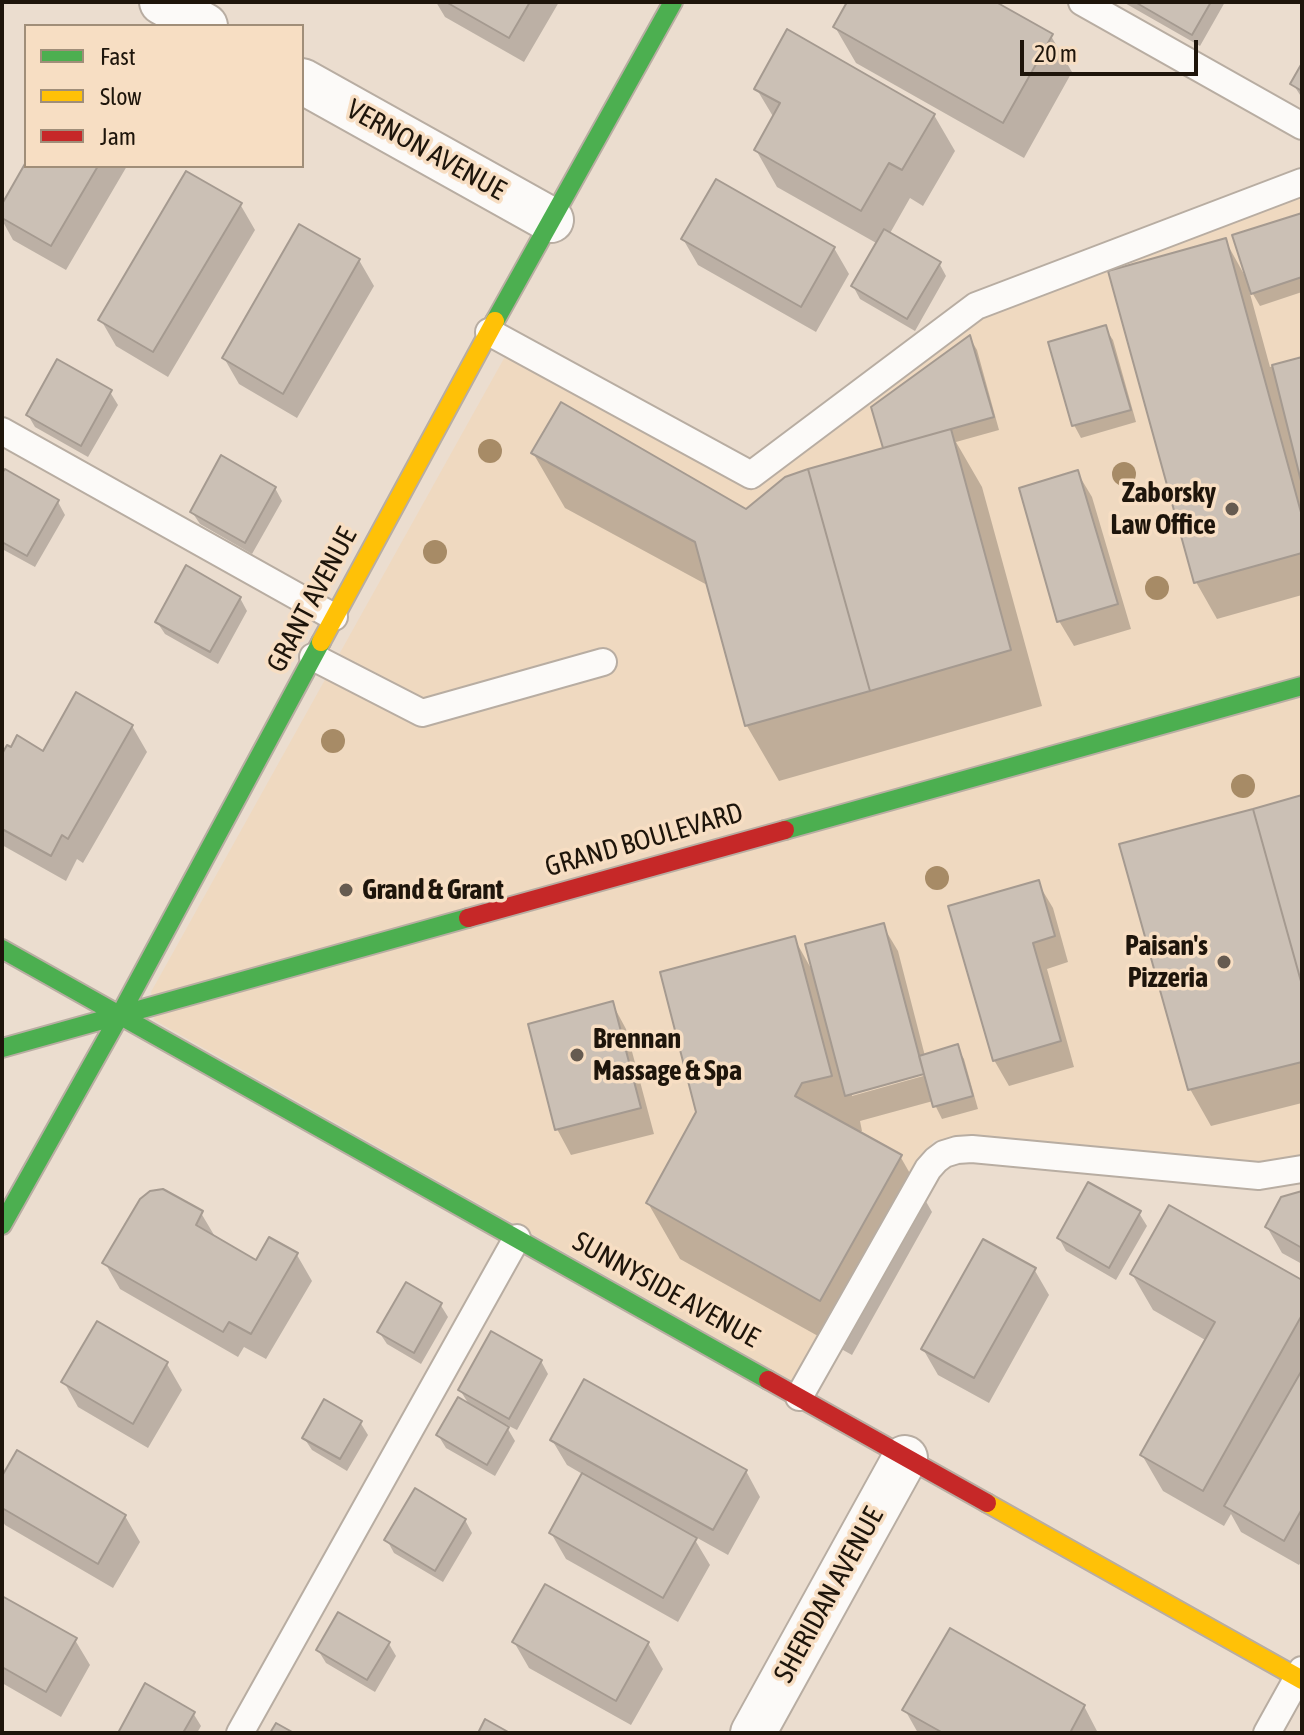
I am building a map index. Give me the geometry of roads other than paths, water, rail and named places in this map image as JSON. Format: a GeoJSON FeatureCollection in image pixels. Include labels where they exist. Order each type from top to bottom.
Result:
{"type":"FeatureCollection","features":[{"type":"Feature","properties":{"kind":"street"},"geometry":{"type":"LineString","coordinates":[[162,2],[201,24]]}},
{"type":"Feature","properties":{"kind":"street","name":"GRANT AVENUE"},"geometry":{"type":"LineString","coordinates":[[2,1225],[120,1015],[489,332],[673,2]]}},
{"type":"Feature","properties":{"kind":"street","name":"VERNON AVENUE"},"geometry":{"type":"LineString","coordinates":[[304,82],[551,220]]}},
{"type":"Feature","properties":{"kind":"street","name":"GRAND BOULEVARD"},"geometry":{"type":"LineString","coordinates":[[2,1048],[1302,686]]}},
{"type":"Feature","properties":{"kind":"street","name":"SUNNYSIDE AVENUE"},"geometry":{"type":"LineString","coordinates":[[2,949],[905,1458],[1301,1676]]}},
{"type":"Feature","properties":{"kind":"street","name":"SHERIDAN AVENUE"},"geometry":{"type":"LineString","coordinates":[[753,1733],[905,1458]]}},
{"type":"Feature","properties":{"kind":"lane"},"geometry":{"type":"LineString","coordinates":[[1082,2],[1302,126]]}},
{"type":"Feature","properties":{"kind":"lane"},"geometry":{"type":"LineString","coordinates":[[489,332],[751,475],[976,306],[1302,182]]}},
{"type":"Feature","properties":{"kind":"lane"},"geometry":{"type":"LineString","coordinates":[[2,431],[334,617]]}},
{"type":"Feature","properties":{"kind":"lane"},"geometry":{"type":"LineString","coordinates":[[313,657],[422,713],[603,662]]}},
{"type":"Feature","properties":{"kind":"lane"},"geometry":{"type":"LineString","coordinates":[[799,1397],[928,1169],[944,1154],[972,1149],[1259,1176],[1302,1169]]}},
{"type":"Feature","properties":{"kind":"lane"},"geometry":{"type":"LineString","coordinates":[[240,1733],[517,1238]]}},
{"type":"Feature","properties":{"kind":"lane"},"geometry":{"type":"LineString","coordinates":[[1267,1733],[1301,1676]]}},
{"type":"Feature","properties":{"kind":"place","name":"Zaborsky Law Office"},"geometry":{"type":"Point","coordinates":[1232,509]}},
{"type":"Feature","properties":{"kind":"place","name":"Grand & Grant"},"geometry":{"type":"Point","coordinates":[346,890]}},
{"type":"Feature","properties":{"kind":"place","name":"Paisan's Pizzeria"},"geometry":{"type":"Point","coordinates":[1224,962]}},
{"type":"Feature","properties":{"kind":"place","name":"Brennan Massage & Spa"},"geometry":{"type":"Point","coordinates":[577,1055]}}]}
